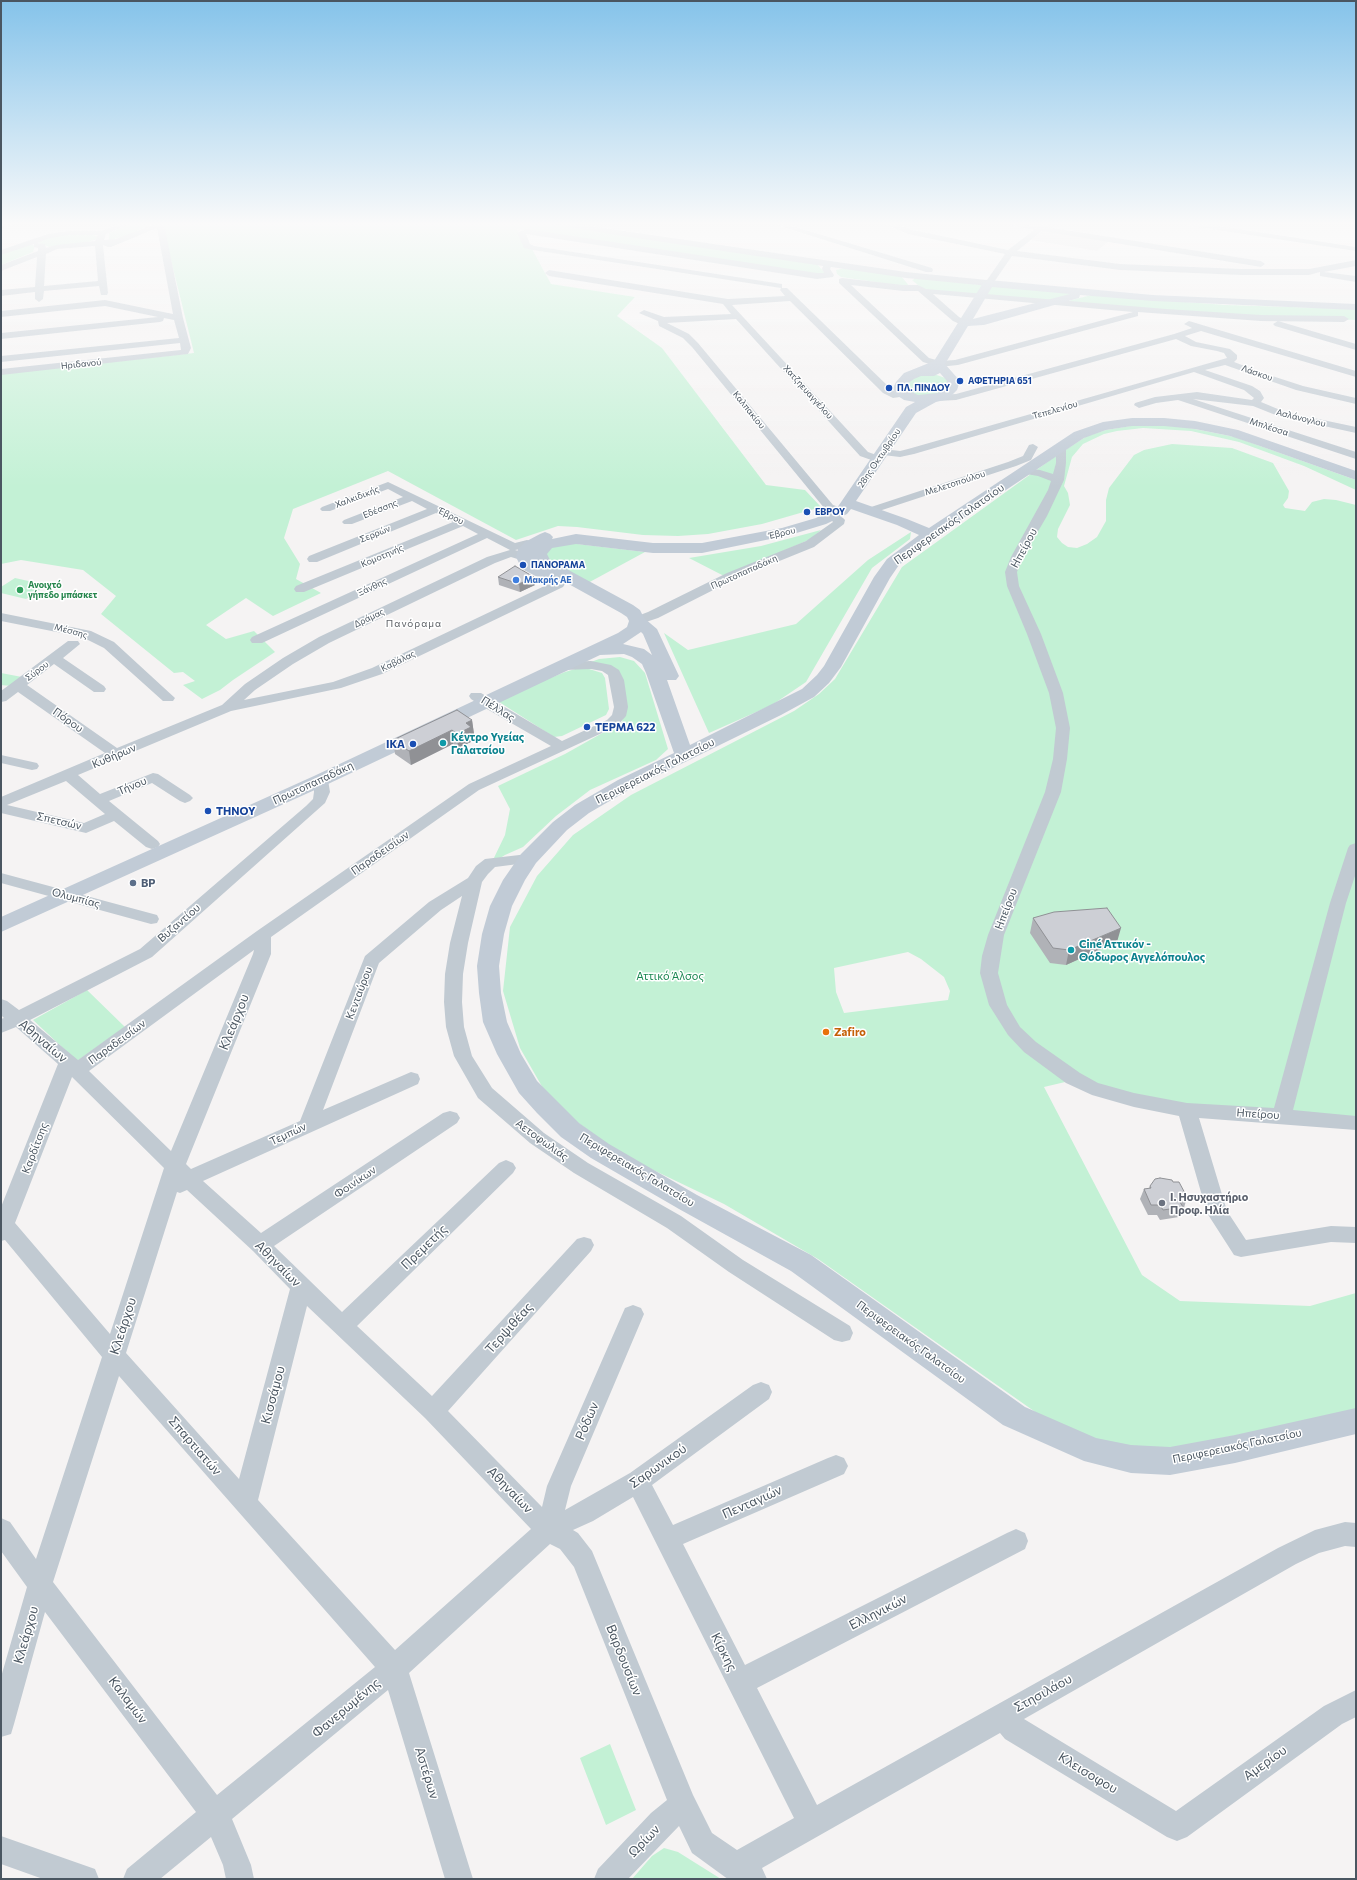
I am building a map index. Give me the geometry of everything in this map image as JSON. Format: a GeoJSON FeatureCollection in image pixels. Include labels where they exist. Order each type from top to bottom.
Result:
{"type":"FeatureCollection","features":[{"type":"Feature","properties":{"kind":"main road"},"geometry":{"type":"LineString","coordinates":[[948,375],[939,364],[971,312]]}},
{"type":"Feature","properties":{"kind":"main road"},"geometry":{"type":"LineString","coordinates":[[964,323],[980,322],[1017,312]]}},
{"type":"Feature","properties":{"kind":"main road","name":"28ης Οκτωβρίου"},"geometry":{"type":"LineString","coordinates":[[907,400],[899,388],[902,382],[909,376],[939,364]]}},
{"type":"Feature","properties":{"kind":"main road"},"geometry":{"type":"LineString","coordinates":[[920,372],[935,372],[948,375]]}},
{"type":"Feature","properties":{"kind":"main road","name":"28ης Οκτωβρίου"},"geometry":{"type":"LineString","coordinates":[[907,400],[935,398],[951,390],[954,381],[948,375]]}},
{"type":"Feature","properties":{"kind":"main road","name":"28ης Οκτωβρίου"},"geometry":{"type":"LineString","coordinates":[[847,508],[881,455],[907,400]]}},
{"type":"Feature","properties":{"kind":"main road","name":"Περιφερειακός Γαλατσίου"},"geometry":{"type":"LineString","coordinates":[[1353,471],[1233,433],[1182,423],[1142,422],[1113,425],[1087,431],[1061,446],[934,532],[893,562],[882,577],[832,667],[823,680],[802,696],[625,784],[582,809],[560,826],[528,859],[514,880],[501,906],[493,934],[488,966],[490,993],[495,1022],[509,1054],[528,1087],[570,1130],[600,1151],[688,1202],[801,1263],[1014,1416],[1095,1451],[1131,1459],[1170,1461],[1235,1449],[1329,1426],[1356,1422]]}},
{"type":"Feature","properties":{"kind":"main road"},"geometry":{"type":"LineString","coordinates":[[847,508],[934,532]]}},
{"type":"Feature","properties":{"kind":"main road","name":"Έβρου"},"geometry":{"type":"LineString","coordinates":[[606,635],[620,624],[618,617],[610,611],[533,570],[516,552],[526,549],[532,543],[547,536],[575,532],[653,541],[699,540],[790,523],[847,508]]}},
{"type":"Feature","properties":{"kind":"main road","name":"Έβρου"},"geometry":{"type":"LineString","coordinates":[[637,621],[634,614],[621,606],[548,567],[540,560],[540,551],[555,542],[576,539],[654,548],[702,548],[785,532],[847,508]]}},
{"type":"Feature","properties":{"kind":"main road"},"geometry":{"type":"LineString","coordinates":[[624,638],[637,626],[637,621]]}},
{"type":"Feature","properties":{"kind":"main road"},"geometry":{"type":"LineString","coordinates":[[637,621],[651,633],[662,656],[691,752]]}},
{"type":"Feature","properties":{"kind":"main road"},"geometry":{"type":"LineString","coordinates":[[606,635],[624,638],[650,646],[662,656]]}},
{"type":"Feature","properties":{"kind":"main road","name":"Πρωτοπαπαδάκη"},"geometry":{"type":"LineString","coordinates":[[1,914],[58,893],[321,780],[606,635]]}},
{"type":"Feature","properties":{"kind":"main road","name":"Πρωτοπαπαδάκη"},"geometry":{"type":"LineString","coordinates":[[1,925],[58,893],[152,844],[481,699],[564,666],[624,638]]}},
{"type":"Feature","properties":{"kind":"main road"},"geometry":{"type":"LineString","coordinates":[[593,652],[609,648],[625,649],[638,653],[649,661],[691,752]]}},
{"type":"Feature","properties":{"kind":"street"},"geometry":{"type":"LineString","coordinates":[[1,314],[22,312]]}},
{"type":"Feature","properties":{"kind":"street"},"geometry":{"type":"LineString","coordinates":[[148,312],[178,318]]}},
{"type":"Feature","properties":{"kind":"street"},"geometry":{"type":"LineString","coordinates":[[1,359],[184,340],[177,312]]}},
{"type":"Feature","properties":{"kind":"street","name":"Χατζηευαγγέλου"},"geometry":{"type":"LineString","coordinates":[[734,312],[864,454],[881,455]]}},
{"type":"Feature","properties":{"kind":"street"},"geometry":{"type":"LineString","coordinates":[[806,312],[887,391],[907,400]]}},
{"type":"Feature","properties":{"kind":"street"},"geometry":{"type":"LineString","coordinates":[[875,312],[926,360],[939,364],[955,363],[1139,313],[1138,312]]}},
{"type":"Feature","properties":{"kind":"street"},"geometry":{"type":"LineString","coordinates":[[947,312],[964,323]]}},
{"type":"Feature","properties":{"kind":"street"},"geometry":{"type":"LineString","coordinates":[[1162,312],[1261,318],[1344,319]]}},
{"type":"Feature","properties":{"kind":"street"},"geometry":{"type":"LineString","coordinates":[[1166,312],[1172,317],[1200,328],[1356,374]]}},
{"type":"Feature","properties":{"kind":"street"},"geometry":{"type":"LineString","coordinates":[[1328,312],[1344,319],[1356,322]]}},
{"type":"Feature","properties":{"kind":"street"},"geometry":{"type":"LineString","coordinates":[[644,313],[663,320],[739,316]]}},
{"type":"Feature","properties":{"kind":"street"},"geometry":{"type":"LineString","coordinates":[[1,336],[178,318]]}},
{"type":"Feature","properties":{"kind":"street"},"geometry":{"type":"LineString","coordinates":[[1261,318],[1356,347]]}},
{"type":"Feature","properties":{"kind":"street","name":"Καλπακίου"},"geometry":{"type":"LineString","coordinates":[[663,320],[662,324],[666,327],[686,336],[695,344],[829,507],[847,508]]}},
{"type":"Feature","properties":{"kind":"street"},"geometry":{"type":"LineString","coordinates":[[935,398],[956,397],[1177,336],[1200,328]]}},
{"type":"Feature","properties":{"kind":"street","name":"Λάσκου"},"geometry":{"type":"LineString","coordinates":[[1177,336],[1194,344],[1219,348],[1227,351],[1232,355],[1232,359],[1226,362]]}},
{"type":"Feature","properties":{"kind":"street","name":"Ηριδανού"},"geometry":{"type":"LineString","coordinates":[[1,372],[185,352],[186,348],[184,340]]}},
{"type":"Feature","properties":{"kind":"street","name":"Τεπελενίου"},"geometry":{"type":"LineString","coordinates":[[881,455],[910,452],[1194,369],[1226,362]]}},
{"type":"Feature","properties":{"kind":"street","name":"Λάσκου"},"geometry":{"type":"LineString","coordinates":[[1226,362],[1300,388],[1356,401]]}},
{"type":"Feature","properties":{"kind":"street"},"geometry":{"type":"LineString","coordinates":[[1140,405],[1155,400],[1198,395],[1255,403],[1259,398],[1256,393],[1248,388],[1194,369]]}},
{"type":"Feature","properties":{"kind":"street","name":"Μπλέσσα"},"geometry":{"type":"LineString","coordinates":[[1181,398],[1356,456]]}},
{"type":"Feature","properties":{"kind":"street","name":"Ασλάνογλου"},"geometry":{"type":"LineString","coordinates":[[1255,403],[1282,414],[1356,430]]}},
{"type":"Feature","properties":{"kind":"street","name":"Ηπείρου"},"geometry":{"type":"LineString","coordinates":[[1061,446],[1062,455],[1058,480],[1041,516],[1013,564],[1011,576],[1013,586],[1034,634],[1056,693],[1063,728],[1060,759],[1053,792],[996,935],[991,956],[989,973],[998,1005],[1014,1031],[1040,1055],[1074,1078],[1092,1088],[1134,1100],[1187,1110],[1282,1116],[1356,1123]]}},
{"type":"Feature","properties":{"kind":"street","name":"Μελετοπούλου"},"geometry":{"type":"LineString","coordinates":[[847,508],[1012,464],[1027,458],[1033,447]]}},
{"type":"Feature","properties":{"kind":"street"},"geometry":{"type":"LineString","coordinates":[[1024,471],[1040,473],[1058,480]]}},
{"type":"Feature","properties":{"kind":"street","name":"Έβρου"},"geometry":{"type":"LineString","coordinates":[[388,485],[488,534],[516,552]]}},
{"type":"Feature","properties":{"kind":"street","name":"Χαλκιδικής"},"geometry":{"type":"LineString","coordinates":[[326,509],[388,485]]}},
{"type":"Feature","properties":{"kind":"street","name":"Εδέσσης"},"geometry":{"type":"LineString","coordinates":[[348,522],[412,497]]}},
{"type":"Feature","properties":{"kind":"street","name":"Πρωτοπαπαδάκη"},"geometry":{"type":"LineString","coordinates":[[637,621],[653,616],[731,576],[810,544],[838,524],[847,508]]}},
{"type":"Feature","properties":{"kind":"street","name":"Σερρών"},"geometry":{"type":"LineString","coordinates":[[313,559],[437,509]]}},
{"type":"Feature","properties":{"kind":"street","name":"Κομοτηνής"},"geometry":{"type":"LineString","coordinates":[[300,589],[463,522]]}},
{"type":"Feature","properties":{"kind":"street","name":"Ξάνθης"},"geometry":{"type":"LineString","coordinates":[[257,640],[488,534]]}},
{"type":"Feature","properties":{"kind":"street","name":"Δράμας"},"geometry":{"type":"LineString","coordinates":[[227,708],[250,687],[288,661],[324,640],[491,560],[516,552]]}},
{"type":"Feature","properties":{"kind":"street","name":"Καβάλας"},"geometry":{"type":"LineString","coordinates":[[227,708],[336,685],[377,671],[559,584]]}},
{"type":"Feature","properties":{"kind":"street","name":"Μέσσης"},"geometry":{"type":"LineString","coordinates":[[1,616],[86,634],[109,645],[168,698]]}},
{"type":"Feature","properties":{"kind":"street","name":"Σύρου"},"geometry":{"type":"LineString","coordinates":[[7,691],[73,644]]}},
{"type":"Feature","properties":{"kind":"street"},"geometry":{"type":"LineString","coordinates":[[54,658],[99,689]]}},
{"type":"Feature","properties":{"kind":"street","name":"Παραδεισίων"},"geometry":{"type":"LineString","coordinates":[[73,1066],[474,787],[612,723],[619,716],[621,707],[617,680],[614,673],[606,668],[579,664],[564,666]]}},
{"type":"Feature","properties":{"kind":"street","name":"Πόρου"},"geometry":{"type":"LineString","coordinates":[[7,691],[117,755]]}},
{"type":"Feature","properties":{"kind":"street","name":"Πέλλας"},"geometry":{"type":"LineString","coordinates":[[481,699],[561,746]]}},
{"type":"Feature","properties":{"kind":"street","name":"Κυθήρων"},"geometry":{"type":"LineString","coordinates":[[1,802],[227,708]]}},
{"type":"Feature","properties":{"kind":"street"},"geometry":{"type":"LineString","coordinates":[[1,759],[32,766]]}},
{"type":"Feature","properties":{"kind":"street"},"geometry":{"type":"LineString","coordinates":[[68,775],[115,816],[152,844]]}},
{"type":"Feature","properties":{"kind":"street","name":"Τήνου"},"geometry":{"type":"LineString","coordinates":[[98,800],[153,777],[185,798]]}},
{"type":"Feature","properties":{"kind":"street","name":"Βυζαντίου"},"geometry":{"type":"LineString","coordinates":[[9,1024],[146,953],[312,809],[320,800],[322,792],[321,780]]}},
{"type":"Feature","properties":{"kind":"street","name":"Σπετσών"},"geometry":{"type":"LineString","coordinates":[[1,808],[86,828],[115,816]]}},
{"type":"Feature","properties":{"kind":"street"},"geometry":{"type":"LineString","coordinates":[[1282,1116],[1338,903],[1356,848]]}},
{"type":"Feature","properties":{"kind":"street","name":"Αετοφωλιάς"},"geometry":{"type":"LineString","coordinates":[[528,859],[491,863],[482,870],[474,882],[459,943],[454,974],[453,1002],[455,1027],[463,1056],[485,1093],[505,1112],[537,1138],[582,1168],[674,1222],[736,1266],[842,1333]]}},
{"type":"Feature","properties":{"kind":"street","name":"Ολυμπίας"},"geometry":{"type":"LineString","coordinates":[[1,878],[151,919]]}},
{"type":"Feature","properties":{"kind":"street","name":"Κενταύρου"},"geometry":{"type":"LineString","coordinates":[[308,1125],[371,960],[435,906],[474,882]]}},
{"type":"Feature","properties":{"kind":"street","name":"Κλεάρχου"},"geometry":{"type":"LineString","coordinates":[[1,1724],[40,1585],[166,1193],[182,1172],[262,954],[263,935]]}},
{"type":"Feature","properties":{"kind":"street","name":"Αθηναίων"},"geometry":{"type":"LineString","coordinates":[[1,1006],[9,1024],[73,1066],[182,1172],[260,1245],[301,1287],[433,1411],[548,1530]]}},
{"type":"Feature","properties":{"kind":"street","name":"Καρδίτσης"},"geometry":{"type":"LineString","coordinates":[[2,1226],[73,1066]]}},
{"type":"Feature","properties":{"kind":"street","name":"Τεμπών"},"geometry":{"type":"LineString","coordinates":[[182,1172],[308,1125],[411,1079]]}},
{"type":"Feature","properties":{"kind":"street"},"geometry":{"type":"LineString","coordinates":[[1187,1110],[1217,1213],[1241,1249],[1331,1234],[1356,1235]]}},
{"type":"Feature","properties":{"kind":"street","name":"Φοινίκων"},"geometry":{"type":"LineString","coordinates":[[260,1245],[450,1118]]}},
{"type":"Feature","properties":{"kind":"street","name":"Πρεμετής"},"geometry":{"type":"LineString","coordinates":[[343,1325],[506,1168]]}},
{"type":"Feature","properties":{"kind":"street"},"geometry":{"type":"LineString","coordinates":[[674,1222],[688,1202]]}},
{"type":"Feature","properties":{"kind":"street","name":"Σπαρτιατών"},"geometry":{"type":"LineString","coordinates":[[2,1226],[245,1503],[394,1668]]}},
{"type":"Feature","properties":{"kind":"street","name":"Τερψιθέας"},"geometry":{"type":"LineString","coordinates":[[433,1411],[584,1245]]}},
{"type":"Feature","properties":{"kind":"street","name":"Κισσάμου"},"geometry":{"type":"LineString","coordinates":[[245,1503],[301,1287]]}},
{"type":"Feature","properties":{"kind":"street","name":"Ρόδων"},"geometry":{"type":"LineString","coordinates":[[548,1530],[559,1486],[633,1314]]}},
{"type":"Feature","properties":{"kind":"street","name":"Σαρωνικού"},"geometry":{"type":"LineString","coordinates":[[548,1530],[584,1513],[638,1481],[761,1392]]}},
{"type":"Feature","properties":{"kind":"street","name":"Πενταγιών"},"geometry":{"type":"LineString","coordinates":[[668,1539],[836,1466]]}},
{"type":"Feature","properties":{"kind":"street","name":"Κίρκης"},"geometry":{"type":"LineString","coordinates":[[638,1481],[811,1823]]}},
{"type":"Feature","properties":{"kind":"street","name":"Καλαμών"},"geometry":{"type":"LineString","coordinates":[[1,1530],[40,1585],[216,1816],[237,1865],[240,1879]]}},
{"type":"Feature","properties":{"kind":"street","name":"Φανερωμένης"},"geometry":{"type":"LineString","coordinates":[[138,1879],[394,1668],[548,1530]]}},
{"type":"Feature","properties":{"kind":"street","name":"Βαρδουσίων"},"geometry":{"type":"LineString","coordinates":[[548,1530],[569,1541],[583,1559],[684,1805],[702,1843],[744,1873]]}},
{"type":"Feature","properties":{"kind":"street","name":"Στησιλάου"},"geometry":{"type":"LineString","coordinates":[[744,1873],[811,1823],[1287,1556],[1315,1542],[1345,1534],[1356,1535]]}},
{"type":"Feature","properties":{"kind":"street","name":"Ελληνικών"},"geometry":{"type":"LineString","coordinates":[[740,1682],[1016,1541]]}},
{"type":"Feature","properties":{"kind":"street","name":"Αστέρων"},"geometry":{"type":"LineString","coordinates":[[394,1668],[459,1879]]}},
{"type":"Feature","properties":{"kind":"street","name":"Αμερίου"},"geometry":{"type":"LineString","coordinates":[[1177,1827],[1333,1715],[1356,1703]]}},
{"type":"Feature","properties":{"kind":"street","name":"Κλεισοφου"},"geometry":{"type":"LineString","coordinates":[[1002,1716],[1015,1729],[1177,1827]]}},
{"type":"Feature","properties":{"kind":"street","name":"Ωρίων"},"geometry":{"type":"LineString","coordinates":[[608,1879],[661,1823],[684,1805]]}},
{"type":"Feature","properties":{"kind":"street"},"geometry":{"type":"LineString","coordinates":[[1,1850],[85,1879]]}},
{"type":"Feature","properties":{"kind":"green space"},"geometry":{"type":"Polygon","coordinates":[[[184,312],[621,312],[617,316],[662,348],[766,485],[805,490],[821,507],[762,524],[708,534],[678,536],[643,535],[558,526],[516,540],[388,471],[293,509],[284,538],[300,564],[296,579],[321,593],[273,616],[246,598],[206,625],[226,639],[254,631],[275,652],[220,690],[202,699],[183,685],[195,681],[183,672],[174,673],[101,614],[116,596],[83,570],[21,560],[1,564],[1,374],[194,353],[184,312]]]}},
{"type":"Feature","properties":{"kind":"green space"},"geometry":{"type":"Polygon","coordinates":[[[1190,312],[1356,312],[1356,320],[1258,317],[1190,312]]]}},
{"type":"Feature","properties":{"kind":"green space"},"geometry":{"type":"Polygon","coordinates":[[[934,374],[948,379],[947,389],[929,398],[906,393],[905,383],[912,377],[934,374]]]}},
{"type":"Feature","properties":{"kind":"green space","name":"Αττικό Άλσος"},"geometry":{"type":"Polygon","coordinates":[[[1130,426],[1180,426],[1235,437],[1356,480],[1356,490],[1304,466],[1239,442],[1191,431],[1143,428],[1104,434],[1083,444],[1072,457],[1064,486],[1068,493],[1070,505],[1058,529],[1057,537],[1068,547],[1077,548],[1087,544],[1097,537],[1106,521],[1106,500],[1109,488],[1134,455],[1144,450],[1172,444],[1232,448],[1273,463],[1289,491],[1288,498],[1283,505],[1285,508],[1305,511],[1312,502],[1324,499],[1336,500],[1356,505],[1356,1117],[1187,1106],[1133,1096],[1082,1078],[1044,1087],[1142,1275],[1180,1301],[1310,1306],[1356,1293],[1356,1412],[1150,1452],[1081,1438],[1041,1416],[818,1259],[724,1204],[624,1156],[552,1104],[520,1048],[503,991],[510,927],[537,876],[573,835],[631,795],[794,711],[819,694],[835,679],[902,567],[1053,458],[1087,436],[1106,430],[1130,426]],[[908,952],[834,968],[836,992],[844,1013],[948,1000],[950,991],[944,977],[921,959],[908,952]]]}},
{"type":"Feature","properties":{"kind":"green space"},"geometry":{"type":"Polygon","coordinates":[[[821,530],[811,539],[724,576],[689,558],[761,546],[821,530]]]}},
{"type":"Feature","properties":{"kind":"green space"},"geometry":{"type":"Polygon","coordinates":[[[911,532],[910,539],[872,568],[806,682],[772,705],[709,733],[664,633],[688,650],[796,624],[868,560],[911,532]]]}},
{"type":"Feature","properties":{"kind":"green space"},"geometry":{"type":"Polygon","coordinates":[[[569,543],[645,552],[586,584],[552,566],[545,555],[553,546],[569,543]]]}},
{"type":"Feature","properties":{"kind":"green space","name":"Ανοιχτό γήπεδο μπάσκετ"},"geometry":{"type":"Polygon","coordinates":[[[15,578],[46,585],[26,599],[1,593],[1,587],[15,578]]]}},
{"type":"Feature","properties":{"kind":"green space"},"geometry":{"type":"Polygon","coordinates":[[[620,657],[634,661],[645,673],[668,749],[656,760],[590,790],[556,816],[523,847],[505,855],[491,864],[505,835],[510,809],[498,786],[565,754],[622,722],[625,702],[621,676],[591,662],[599,659],[620,657]]]}},
{"type":"Feature","properties":{"kind":"green space"},"geometry":{"type":"Polygon","coordinates":[[[586,668],[602,673],[605,678],[609,709],[606,715],[562,736],[554,737],[496,700],[565,672],[586,668]]]}},
{"type":"Feature","properties":{"kind":"green space"},"geometry":{"type":"Polygon","coordinates":[[[1,673],[22,677],[11,686],[1,685],[1,673]]]}},
{"type":"Feature","properties":{"kind":"green space"},"geometry":{"type":"Polygon","coordinates":[[[87,990],[125,1027],[77,1061],[33,1020],[87,990]]]}},
{"type":"Feature","properties":{"kind":"green space"},"geometry":{"type":"Polygon","coordinates":[[[610,1744],[636,1810],[606,1825],[580,1758],[610,1744]]]}},
{"type":"Feature","properties":{"kind":"green space"},"geometry":{"type":"Polygon","coordinates":[[[664,1848],[678,1852],[721,1879],[632,1879],[652,1856],[664,1848]]]}},
{"type":"Feature","properties":{"kind":"building"},"geometry":{"type":"Polygon","coordinates":[[[515,566],[534,577],[519,584],[498,577],[515,566]]]}},
{"type":"Feature","properties":{"kind":"building"},"geometry":{"type":"Polygon","coordinates":[[[457,710],[472,720],[466,723],[471,727],[457,734],[452,730],[409,751],[393,740],[457,710]]]}},
{"type":"Feature","properties":{"kind":"building"},"geometry":{"type":"Polygon","coordinates":[[[1107,908],[1121,928],[1069,950],[1053,948],[1033,918],[1054,912],[1107,908]]]}},
{"type":"Feature","properties":{"kind":"building"},"geometry":{"type":"Polygon","coordinates":[[[1160,1178],[1172,1180],[1173,1182],[1179,1182],[1187,1197],[1178,1199],[1183,1207],[1163,1210],[1160,1205],[1151,1205],[1144,1189],[1151,1188],[1150,1186],[1155,1179],[1160,1178]]]}},
{"type":"Feature","properties":{"kind":"place","name":"ΑΦΕΤΗΡΙΑ 651"},"geometry":{"type":"Point","coordinates":[960,381]}},
{"type":"Feature","properties":{"kind":"place","name":"ΠΛ. ΠΙΝΔΟΥ"},"geometry":{"type":"Point","coordinates":[889,388]}},
{"type":"Feature","properties":{"kind":"place","name":"ΕΒΡΟΥ"},"geometry":{"type":"Point","coordinates":[807,512]}},
{"type":"Feature","properties":{"kind":"place","name":"ΠΑΝΟΡΑΜΑ"},"geometry":{"type":"Point","coordinates":[523,565]}},
{"type":"Feature","properties":{"kind":"place","name":"Μακρής ΑΕ"},"geometry":{"type":"Point","coordinates":[516,580]}},
{"type":"Feature","properties":{"kind":"place","name":"Ανοιχτό γήπεδο μπάσκετ"},"geometry":{"type":"Point","coordinates":[20,590]}},
{"type":"Feature","properties":{"kind":"place","name":"ΤΕΡΜΑ 622"},"geometry":{"type":"Point","coordinates":[587,727]}},
{"type":"Feature","properties":{"kind":"place","name":"Κέντρο Υγείας Γαλατσίου"},"geometry":{"type":"Point","coordinates":[443,743]}},
{"type":"Feature","properties":{"kind":"place","name":"ΙΚΑ"},"geometry":{"type":"Point","coordinates":[413,744]}},
{"type":"Feature","properties":{"kind":"place","name":"ΤΗΝΟΥ"},"geometry":{"type":"Point","coordinates":[208,811]}},
{"type":"Feature","properties":{"kind":"place","name":"BP"},"geometry":{"type":"Point","coordinates":[133,883]}},
{"type":"Feature","properties":{"kind":"place","name":"Ciné Αττικόν - Θόδωρος Αγγελόπουλος"},"geometry":{"type":"Point","coordinates":[1071,950]}},
{"type":"Feature","properties":{"kind":"place","name":"Zafiro"},"geometry":{"type":"Point","coordinates":[826,1032]}},
{"type":"Feature","properties":{"kind":"place","name":"Ι. Ησυχαστήριο Προφ. Ηλία"},"geometry":{"type":"Point","coordinates":[1162,1203]}},
{"type":"Feature","properties":{"kind":"district","name":"Πανόραμα"},"geometry":{"type":"Point","coordinates":[414,624]}}]}
